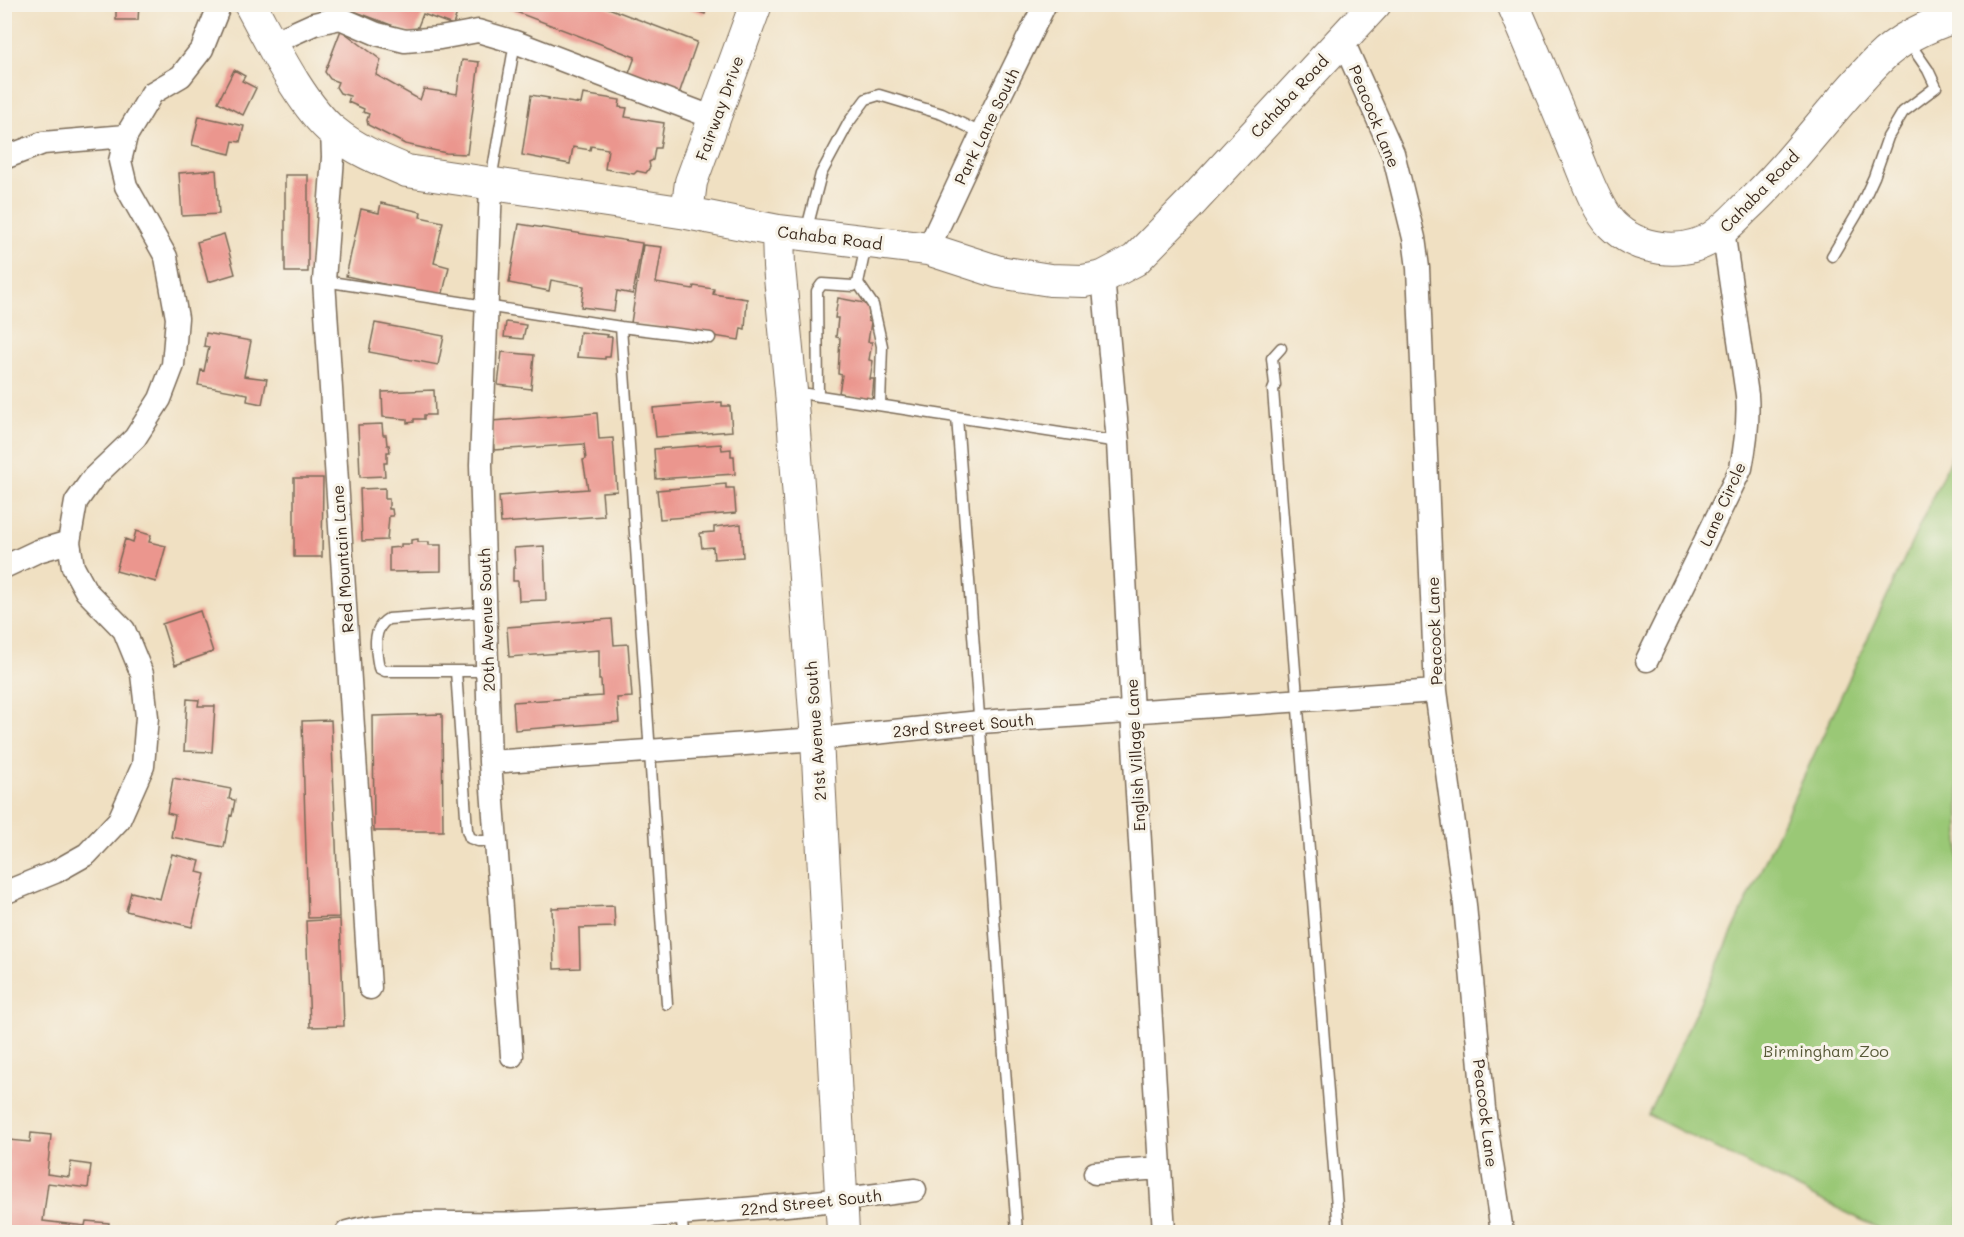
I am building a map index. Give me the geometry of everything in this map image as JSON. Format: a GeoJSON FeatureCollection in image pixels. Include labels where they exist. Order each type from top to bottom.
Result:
{"type":"FeatureCollection","features":[{"type":"Feature","properties":{"kind":"street"},"geometry":{"type":"LineString","coordinates":[[4,893],[55,872],[87,854],[119,820],[143,766],[147,717],[142,674],[124,630],[86,591],[73,567],[69,542],[76,502],[93,478],[135,438],[160,399],[172,365],[177,318],[166,257],[126,186],[120,161],[126,136],[152,93],[181,76],[202,49],[220,4]]}},
{"type":"Feature","properties":{"kind":"street","name":"Cahaba Road"},"geometry":{"type":"LineString","coordinates":[[250,4],[305,100],[332,130],[354,147],[408,171],[687,213],[792,233],[928,249],[999,272],[1050,280],[1084,281],[1103,277],[1135,260],[1375,4]]}},
{"type":"Feature","properties":{"kind":"street","name":"Fairway Drive"},"geometry":{"type":"LineString","coordinates":[[687,213],[691,182],[756,4]]}},
{"type":"Feature","properties":{"kind":"street","name":"Park Lane South"},"geometry":{"type":"LineString","coordinates":[[928,249],[981,133],[1046,4]]}},
{"type":"Feature","properties":{"kind":"street","name":"Cahaba Road"},"geometry":{"type":"LineString","coordinates":[[1514,4],[1593,193],[1611,224],[1638,243],[1668,249],[1697,244],[1712,238],[1723,230],[1766,188],[1878,59],[1906,38],[1935,23],[1959,15]]}},
{"type":"Feature","properties":{"kind":"street"},"geometry":{"type":"LineString","coordinates":[[272,43],[314,24],[340,18],[377,34],[405,41],[478,31],[515,42],[714,118]]}},
{"type":"Feature","properties":{"kind":"street","name":"Peacock Lane"},"geometry":{"type":"LineString","coordinates":[[1342,39],[1393,153],[1414,238],[1418,280],[1436,691],[1465,905],[1484,1109],[1502,1233]]}},
{"type":"Feature","properties":{"kind":"street","name":"Red Mountain Lane"},"geometry":{"type":"LineString","coordinates":[[332,130],[333,157],[324,281],[370,988]]}},
{"type":"Feature","properties":{"kind":"street"},"geometry":{"type":"LineString","coordinates":[[4,158],[43,143],[126,136]]}},
{"type":"Feature","properties":{"kind":"street","name":"20th Avenue South"},"geometry":{"type":"LineString","coordinates":[[490,183],[481,465],[490,762],[512,1056]]}},
{"type":"Feature","properties":{"kind":"street","name":"Lane Circle"},"geometry":{"type":"LineString","coordinates":[[1647,660],[1741,468],[1747,442],[1749,420],[1747,395],[1723,230]]}},
{"type":"Feature","properties":{"kind":"street","name":"21st Avenue South"},"geometry":{"type":"LineString","coordinates":[[792,233],[779,267],[804,393],[817,739],[843,1233]]}},
{"type":"Feature","properties":{"kind":"street","name":"English Village Lane"},"geometry":{"type":"LineString","coordinates":[[1103,277],[1118,442],[1164,1233]]}},
{"type":"Feature","properties":{"kind":"street"},"geometry":{"type":"LineString","coordinates":[[4,567],[38,551],[69,542]]}},
{"type":"Feature","properties":{"kind":"street","name":"23rd Street South"},"geometry":{"type":"LineString","coordinates":[[490,762],[817,739],[980,722],[1436,691]]}},
{"type":"Feature","properties":{"kind":"street"},"geometry":{"type":"LineString","coordinates":[[1095,1173],[1159,1168]]}},
{"type":"Feature","properties":{"kind":"street","name":"22nd Street South"},"geometry":{"type":"LineString","coordinates":[[347,1233],[365,1227],[405,1224],[523,1228],[682,1223],[915,1190]]}},
{"type":"Feature","properties":{"kind":"lane"},"geometry":{"type":"LineString","coordinates":[[1832,256],[1857,214],[1874,177],[1888,137],[1903,112],[1936,87],[1928,70],[1906,38]]}},
{"type":"Feature","properties":{"kind":"lane"},"geometry":{"type":"LineString","coordinates":[[490,183],[515,42]]}},
{"type":"Feature","properties":{"kind":"lane"},"geometry":{"type":"LineString","coordinates":[[792,233],[832,150],[866,99],[879,94],[942,114],[981,133]]}},
{"type":"Feature","properties":{"kind":"lane"},"geometry":{"type":"LineString","coordinates":[[867,242],[858,283],[873,305],[882,346],[880,405]]}},
{"type":"Feature","properties":{"kind":"lane"},"geometry":{"type":"LineString","coordinates":[[324,281],[621,327],[710,338]]}},
{"type":"Feature","properties":{"kind":"lane"},"geometry":{"type":"LineString","coordinates":[[858,283],[853,286],[822,284],[817,291],[804,393],[1118,442]]}},
{"type":"Feature","properties":{"kind":"lane"},"geometry":{"type":"LineString","coordinates":[[621,327],[667,1004]]}},
{"type":"Feature","properties":{"kind":"lane"},"geometry":{"type":"LineString","coordinates":[[1281,348],[1272,358],[1275,385],[1273,390],[1339,1233]]}},
{"type":"Feature","properties":{"kind":"lane"},"geometry":{"type":"LineString","coordinates":[[957,417],[1017,1233]]}},
{"type":"Feature","properties":{"kind":"lane"},"geometry":{"type":"LineString","coordinates":[[486,612],[388,619],[378,629],[376,636],[378,664],[381,670],[488,671]]}},
{"type":"Feature","properties":{"kind":"lane"},"geometry":{"type":"LineString","coordinates":[[456,671],[467,830],[470,838],[477,841],[496,841]]}},
{"type":"Feature","properties":{"kind":"green space","name":"Birmingham Zoo"},"geometry":{"type":"Polygon","coordinates":[[[1959,440],[1959,1232],[1886,1232],[1648,1115],[1959,440]]]}},
{"type":"Feature","properties":{"kind":"building"},"geometry":{"type":"Polygon","coordinates":[[[116,4],[139,4],[138,20],[116,20],[116,4]]]}},
{"type":"Feature","properties":{"kind":"building"},"geometry":{"type":"Polygon","coordinates":[[[335,4],[460,4],[453,25],[423,14],[415,34],[335,4]]]}},
{"type":"Feature","properties":{"kind":"building"},"geometry":{"type":"Polygon","coordinates":[[[495,4],[598,4],[697,42],[679,94],[628,76],[635,57],[495,4]]]}},
{"type":"Feature","properties":{"kind":"building"},"geometry":{"type":"Polygon","coordinates":[[[677,4],[708,4],[705,14],[677,4]]]}},
{"type":"Feature","properties":{"kind":"building"},"geometry":{"type":"Polygon","coordinates":[[[341,30],[381,60],[376,75],[420,100],[424,89],[457,94],[462,60],[479,62],[467,154],[446,153],[405,144],[368,125],[369,114],[363,112],[364,109],[348,102],[350,96],[340,93],[336,87],[338,82],[330,79],[325,72],[341,30]]]}},
{"type":"Feature","properties":{"kind":"building"},"geometry":{"type":"Polygon","coordinates":[[[234,70],[245,76],[242,81],[256,88],[243,115],[218,102],[234,70]]]}},
{"type":"Feature","properties":{"kind":"building"},"geometry":{"type":"Polygon","coordinates":[[[583,94],[620,100],[619,107],[627,108],[625,117],[664,123],[660,148],[655,148],[653,160],[649,162],[650,167],[646,173],[637,171],[634,174],[605,169],[608,149],[591,146],[590,150],[573,147],[570,164],[522,155],[531,95],[581,104],[583,94]]]}},
{"type":"Feature","properties":{"kind":"building"},"geometry":{"type":"Polygon","coordinates":[[[199,116],[244,126],[240,142],[233,141],[230,154],[192,145],[199,116]]]}},
{"type":"Feature","properties":{"kind":"building"},"geometry":{"type":"Polygon","coordinates":[[[216,170],[219,214],[182,216],[179,173],[216,170]]]}},
{"type":"Feature","properties":{"kind":"building"},"geometry":{"type":"Polygon","coordinates":[[[285,175],[308,175],[308,272],[285,272],[285,175]]]}},
{"type":"Feature","properties":{"kind":"building"},"geometry":{"type":"Polygon","coordinates":[[[381,203],[421,212],[420,217],[443,222],[434,263],[449,267],[442,297],[346,276],[361,209],[379,213],[381,203]]]}},
{"type":"Feature","properties":{"kind":"building"},"geometry":{"type":"Polygon","coordinates":[[[519,224],[642,243],[633,294],[617,291],[614,311],[581,307],[584,286],[551,280],[549,291],[509,283],[519,224]]]}},
{"type":"Feature","properties":{"kind":"building"},"geometry":{"type":"Polygon","coordinates":[[[224,234],[235,274],[208,282],[197,242],[224,234]]]}},
{"type":"Feature","properties":{"kind":"building"},"geometry":{"type":"Polygon","coordinates":[[[643,245],[662,247],[656,283],[693,289],[694,286],[714,289],[713,294],[747,299],[745,329],[741,328],[739,340],[631,323],[643,245]]]}},
{"type":"Feature","properties":{"kind":"building"},"geometry":{"type":"Polygon","coordinates":[[[838,298],[870,304],[868,321],[871,322],[868,342],[872,342],[869,360],[873,361],[870,379],[874,379],[872,400],[839,393],[842,375],[838,374],[840,338],[836,337],[838,318],[835,318],[838,298]]]}},
{"type":"Feature","properties":{"kind":"building"},"geometry":{"type":"Polygon","coordinates":[[[506,322],[526,325],[523,339],[504,337],[506,322]]]}},
{"type":"Feature","properties":{"kind":"building"},"geometry":{"type":"Polygon","coordinates":[[[375,323],[444,336],[438,365],[369,352],[375,323]]]}},
{"type":"Feature","properties":{"kind":"building"},"geometry":{"type":"Polygon","coordinates":[[[580,332],[612,337],[610,357],[605,357],[605,359],[577,357],[580,332]]]}},
{"type":"Feature","properties":{"kind":"building"},"geometry":{"type":"Polygon","coordinates":[[[206,333],[251,341],[244,376],[267,379],[262,404],[247,401],[248,394],[198,385],[201,370],[204,371],[209,347],[204,346],[206,333]]]}},
{"type":"Feature","properties":{"kind":"building"},"geometry":{"type":"Polygon","coordinates":[[[502,352],[534,355],[531,389],[498,385],[502,352]]]}},
{"type":"Feature","properties":{"kind":"building"},"geometry":{"type":"Polygon","coordinates":[[[434,390],[435,415],[424,415],[424,419],[414,419],[414,422],[407,423],[407,419],[383,417],[382,392],[434,390]]]}},
{"type":"Feature","properties":{"kind":"building"},"geometry":{"type":"Polygon","coordinates":[[[722,402],[722,406],[730,406],[732,431],[656,437],[653,408],[722,402]]]}},
{"type":"Feature","properties":{"kind":"building"},"geometry":{"type":"Polygon","coordinates":[[[597,413],[599,439],[613,438],[617,491],[602,492],[604,516],[501,523],[499,496],[588,489],[583,460],[586,459],[584,444],[494,450],[492,421],[597,413]]]}},
{"type":"Feature","properties":{"kind":"building"},"geometry":{"type":"Polygon","coordinates":[[[382,424],[383,435],[386,435],[390,452],[387,452],[387,463],[384,463],[385,476],[360,477],[358,425],[382,424]]]}},
{"type":"Feature","properties":{"kind":"building"},"geometry":{"type":"Polygon","coordinates":[[[721,444],[722,450],[731,449],[731,456],[734,456],[735,474],[656,479],[654,449],[721,444]]]}},
{"type":"Feature","properties":{"kind":"building"},"geometry":{"type":"Polygon","coordinates":[[[294,478],[323,478],[322,557],[294,557],[294,478]]]}},
{"type":"Feature","properties":{"kind":"building"},"geometry":{"type":"Polygon","coordinates":[[[726,484],[726,488],[734,488],[736,513],[660,519],[657,490],[726,484]]]}},
{"type":"Feature","properties":{"kind":"building"},"geometry":{"type":"Polygon","coordinates":[[[385,488],[385,499],[389,499],[389,509],[392,509],[393,516],[389,516],[387,540],[362,541],[360,489],[385,488]]]}},
{"type":"Feature","properties":{"kind":"building"},"geometry":{"type":"Polygon","coordinates":[[[741,524],[743,557],[714,559],[713,547],[702,548],[700,533],[714,532],[714,527],[741,524]]]}},
{"type":"Feature","properties":{"kind":"building"},"geometry":{"type":"Polygon","coordinates":[[[136,531],[151,535],[149,542],[166,546],[156,582],[116,571],[125,539],[133,542],[136,531]]]}},
{"type":"Feature","properties":{"kind":"building"},"geometry":{"type":"Polygon","coordinates":[[[418,539],[418,542],[429,542],[429,545],[441,545],[441,571],[389,572],[389,548],[411,544],[411,540],[418,539]]]}},
{"type":"Feature","properties":{"kind":"building"},"geometry":{"type":"Polygon","coordinates":[[[544,546],[546,600],[519,601],[518,581],[513,581],[514,548],[544,546]]]}},
{"type":"Feature","properties":{"kind":"building"},"geometry":{"type":"Polygon","coordinates":[[[200,611],[213,652],[175,665],[162,624],[200,611]]]}},
{"type":"Feature","properties":{"kind":"building"},"geometry":{"type":"Polygon","coordinates":[[[612,619],[614,645],[628,644],[632,697],[617,698],[619,722],[515,730],[513,702],[602,696],[601,680],[599,680],[599,650],[509,657],[507,627],[612,619]]]}},
{"type":"Feature","properties":{"kind":"building"},"geometry":{"type":"Polygon","coordinates":[[[187,699],[199,700],[198,706],[215,706],[212,752],[184,751],[187,699]]]}},
{"type":"Feature","properties":{"kind":"building"},"geometry":{"type":"Polygon","coordinates":[[[442,714],[443,831],[374,831],[373,716],[442,714]]]}},
{"type":"Feature","properties":{"kind":"building"},"geometry":{"type":"Polygon","coordinates":[[[331,720],[339,917],[308,918],[302,721],[331,720]]]}},
{"type":"Feature","properties":{"kind":"building"},"geometry":{"type":"Polygon","coordinates":[[[173,778],[231,789],[229,799],[235,800],[224,847],[171,837],[175,815],[167,813],[173,778]]]}},
{"type":"Feature","properties":{"kind":"building"},"geometry":{"type":"Polygon","coordinates":[[[172,854],[200,861],[197,872],[205,874],[192,927],[126,911],[131,892],[160,899],[172,854]]]}},
{"type":"Feature","properties":{"kind":"building"},"geometry":{"type":"Polygon","coordinates":[[[614,906],[615,927],[579,928],[580,968],[554,969],[552,908],[614,906]]]}},
{"type":"Feature","properties":{"kind":"building"},"geometry":{"type":"Polygon","coordinates":[[[340,919],[344,1026],[310,1027],[306,921],[340,919]]]}},
{"type":"Feature","properties":{"kind":"building"},"geometry":{"type":"Polygon","coordinates":[[[4,1000],[8,1000],[9,1021],[4,1021],[4,1000]]]}},
{"type":"Feature","properties":{"kind":"building"},"geometry":{"type":"Polygon","coordinates":[[[31,1133],[51,1135],[47,1174],[69,1177],[71,1162],[91,1165],[88,1188],[48,1183],[43,1221],[85,1226],[86,1221],[109,1223],[108,1232],[5,1232],[4,1149],[8,1150],[9,1140],[30,1142],[31,1133]]]}}]}
